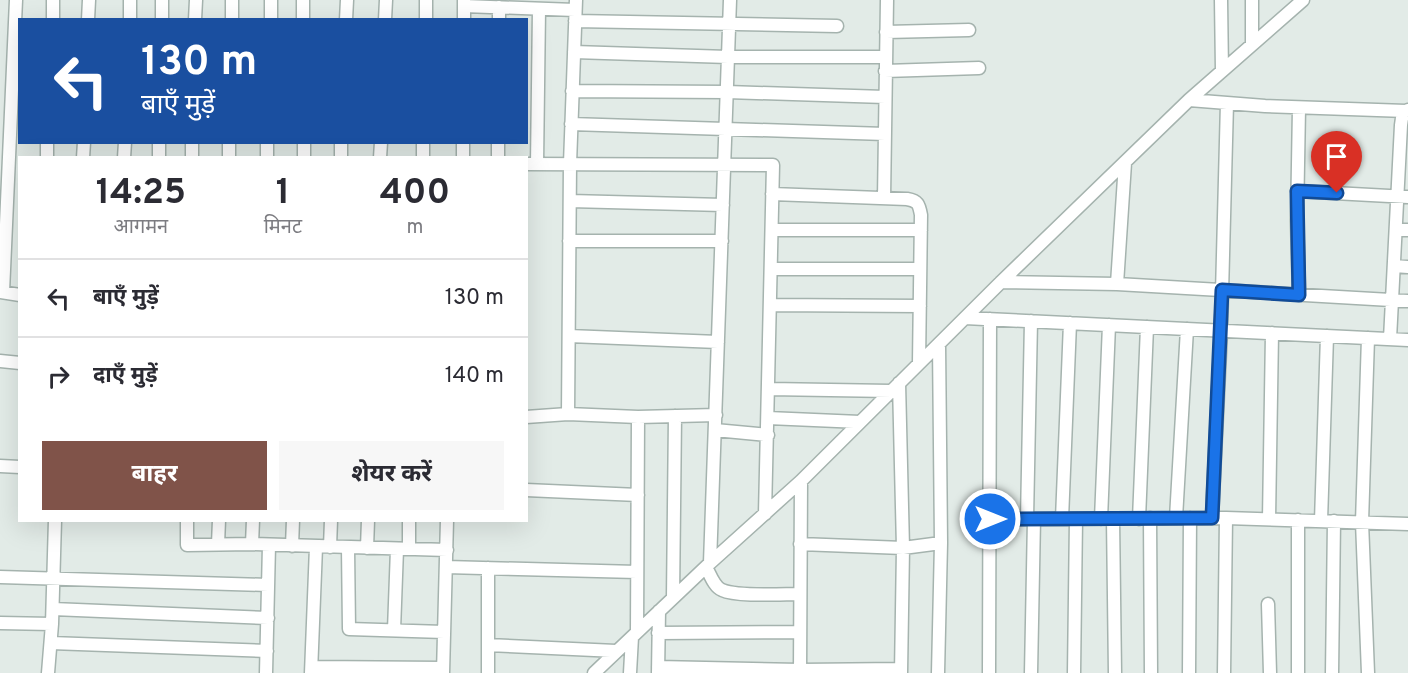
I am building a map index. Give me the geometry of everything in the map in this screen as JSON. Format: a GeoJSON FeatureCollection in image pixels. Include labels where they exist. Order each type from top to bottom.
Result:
{"type":"FeatureCollection","features":[{"type":"Feature","properties":{"kind":"street"},"geometry":{"type":"LineString","coordinates":[[16,0],[2,292],[18,295]]}},
{"type":"Feature","properties":{"kind":"street"},"geometry":{"type":"LineString","coordinates":[[52,18],[53,0]]}},
{"type":"Feature","properties":{"kind":"street"},"geometry":{"type":"LineString","coordinates":[[88,18],[89,0]]}},
{"type":"Feature","properties":{"kind":"street"},"geometry":{"type":"LineString","coordinates":[[130,0],[130,18]]}},
{"type":"Feature","properties":{"kind":"street"},"geometry":{"type":"LineString","coordinates":[[162,0],[162,18]]}},
{"type":"Feature","properties":{"kind":"street"},"geometry":{"type":"LineString","coordinates":[[195,18],[196,0]]}},
{"type":"Feature","properties":{"kind":"street"},"geometry":{"type":"LineString","coordinates":[[232,0],[232,18]]}},
{"type":"Feature","properties":{"kind":"street"},"geometry":{"type":"LineString","coordinates":[[271,0],[271,18]]}},
{"type":"Feature","properties":{"kind":"street"},"geometry":{"type":"LineString","coordinates":[[303,0],[303,18]]}},
{"type":"Feature","properties":{"kind":"street"},"geometry":{"type":"LineString","coordinates":[[346,18],[347,0]]}},
{"type":"Feature","properties":{"kind":"street"},"geometry":{"type":"LineString","coordinates":[[385,18],[386,0]]}},
{"type":"Feature","properties":{"kind":"street"},"geometry":{"type":"LineString","coordinates":[[426,0],[426,18]]}},
{"type":"Feature","properties":{"kind":"street"},"geometry":{"type":"LineString","coordinates":[[730,0],[716,415],[708,565],[716,586],[723,591],[800,594]]}},
{"type":"Feature","properties":{"kind":"street"},"geometry":{"type":"LineString","coordinates":[[884,198],[887,0]]}},
{"type":"Feature","properties":{"kind":"street"},"geometry":{"type":"LineString","coordinates":[[1221,0],[1222,71]]}},
{"type":"Feature","properties":{"kind":"street"},"geometry":{"type":"LineString","coordinates":[[1252,0],[1252,44]]}},
{"type":"Feature","properties":{"kind":"street"},"geometry":{"type":"LineString","coordinates":[[594,673],[708,565],[801,482],[1001,282],[1189,100],[1303,0]]}},
{"type":"Feature","properties":{"kind":"street"},"geometry":{"type":"LineString","coordinates":[[464,3],[499,13],[539,9],[575,10],[729,23],[837,26]]}},
{"type":"Feature","properties":{"kind":"street"},"geometry":{"type":"LineString","coordinates":[[539,9],[532,164],[773,165],[765,514]]}},
{"type":"Feature","properties":{"kind":"street"},"geometry":{"type":"LineString","coordinates":[[568,414],[570,164],[575,10]]}},
{"type":"Feature","properties":{"kind":"street"},"geometry":{"type":"LineString","coordinates":[[886,32],[969,30]]}},
{"type":"Feature","properties":{"kind":"street"},"geometry":{"type":"LineString","coordinates":[[574,52],[728,57],[885,57]]}},
{"type":"Feature","properties":{"kind":"street"},"geometry":{"type":"LineString","coordinates":[[885,71],[979,68]]}},
{"type":"Feature","properties":{"kind":"street"},"geometry":{"type":"LineString","coordinates":[[573,91],[727,92],[885,97]]}},
{"type":"Feature","properties":{"kind":"street"},"geometry":{"type":"LineString","coordinates":[[1189,100],[1299,108],[1407,111]]}},
{"type":"Feature","properties":{"kind":"street"},"geometry":{"type":"LineString","coordinates":[[1212,518],[1221,331],[1227,103]]}},
{"type":"Feature","properties":{"kind":"street"},"geometry":{"type":"LineString","coordinates":[[1299,108],[1297,191],[1299,295]]}},
{"type":"Feature","properties":{"kind":"street"},"geometry":{"type":"LineString","coordinates":[[1390,339],[1394,267],[1402,230],[1401,125],[1402,118],[1407,111]]}},
{"type":"Feature","properties":{"kind":"street"},"geometry":{"type":"LineString","coordinates":[[571,124],[885,134]]}},
{"type":"Feature","properties":{"kind":"street"},"geometry":{"type":"LineString","coordinates":[[1117,284],[1125,163]]}},
{"type":"Feature","properties":{"kind":"street"},"geometry":{"type":"LineString","coordinates":[[1297,191],[1403,196]]}},
{"type":"Feature","properties":{"kind":"street"},"geometry":{"type":"LineString","coordinates":[[772,194],[915,200],[919,204],[921,230],[920,363]]}},
{"type":"Feature","properties":{"kind":"street"},"geometry":{"type":"LineString","coordinates":[[570,201],[723,205]]}},
{"type":"Feature","properties":{"kind":"street"},"geometry":{"type":"LineString","coordinates":[[771,230],[921,230]]}},
{"type":"Feature","properties":{"kind":"street"},"geometry":{"type":"LineString","coordinates":[[570,241],[722,241]]}},
{"type":"Feature","properties":{"kind":"street"},"geometry":{"type":"LineString","coordinates":[[1394,267],[1408,267]]}},
{"type":"Feature","properties":{"kind":"street"},"geometry":{"type":"LineString","coordinates":[[771,269],[920,269]]}},
{"type":"Feature","properties":{"kind":"street"},"geometry":{"type":"LineString","coordinates":[[1001,282],[1117,284],[1408,301]]}},
{"type":"Feature","properties":{"kind":"street"},"geometry":{"type":"LineString","coordinates":[[770,305],[920,306]]}},
{"type":"Feature","properties":{"kind":"street"},"geometry":{"type":"LineString","coordinates":[[965,318],[1408,340]]}},
{"type":"Feature","properties":{"kind":"street"},"geometry":{"type":"LineString","coordinates":[[989,673],[990,319]]}},
{"type":"Feature","properties":{"kind":"street"},"geometry":{"type":"LineString","coordinates":[[1031,321],[1031,673]]}},
{"type":"Feature","properties":{"kind":"street"},"geometry":{"type":"LineString","coordinates":[[1062,519],[1070,323]]}},
{"type":"Feature","properties":{"kind":"street"},"geometry":{"type":"LineString","coordinates":[[1109,325],[1107,519],[1115,673]]}},
{"type":"Feature","properties":{"kind":"street"},"geometry":{"type":"LineString","coordinates":[[1147,327],[1144,518],[1151,673]]}},
{"type":"Feature","properties":{"kind":"street"},"geometry":{"type":"LineString","coordinates":[[1176,518],[1187,329]]}},
{"type":"Feature","properties":{"kind":"street"},"geometry":{"type":"LineString","coordinates":[[1269,519],[1272,333]]}},
{"type":"Feature","properties":{"kind":"street"},"geometry":{"type":"LineString","coordinates":[[569,336],[718,342]]}},
{"type":"Feature","properties":{"kind":"street"},"geometry":{"type":"LineString","coordinates":[[1327,336],[1332,673]]}},
{"type":"Feature","properties":{"kind":"street"},"geometry":{"type":"LineString","coordinates":[[1368,338],[1362,522],[1368,673]]}},
{"type":"Feature","properties":{"kind":"street"},"geometry":{"type":"LineString","coordinates":[[938,673],[939,344]]}},
{"type":"Feature","properties":{"kind":"street"},"geometry":{"type":"LineString","coordinates":[[0,361],[18,363]]}},
{"type":"Feature","properties":{"kind":"street"},"geometry":{"type":"LineString","coordinates":[[769,389],[895,387]]}},
{"type":"Feature","properties":{"kind":"street"},"geometry":{"type":"LineString","coordinates":[[659,611],[658,670],[902,671],[903,548],[895,387]]}},
{"type":"Feature","properties":{"kind":"street"},"geometry":{"type":"LineString","coordinates":[[528,417],[568,414],[638,417],[716,415]]}},
{"type":"Feature","properties":{"kind":"street"},"geometry":{"type":"LineString","coordinates":[[673,598],[675,416]]}},
{"type":"Feature","properties":{"kind":"street"},"geometry":{"type":"LineString","coordinates":[[630,673],[637,572],[638,417]]}},
{"type":"Feature","properties":{"kind":"street"},"geometry":{"type":"LineString","coordinates":[[768,418],[860,422]]}},
{"type":"Feature","properties":{"kind":"street"},"geometry":{"type":"LineString","coordinates":[[715,430],[768,435]]}},
{"type":"Feature","properties":{"kind":"street"},"geometry":{"type":"LineString","coordinates":[[0,466],[18,467]]}},
{"type":"Feature","properties":{"kind":"street"},"geometry":{"type":"LineString","coordinates":[[800,672],[801,482]]}},
{"type":"Feature","properties":{"kind":"street"},"geometry":{"type":"LineString","coordinates":[[528,490],[638,495]]}},
{"type":"Feature","properties":{"kind":"street"},"geometry":{"type":"LineString","coordinates":[[1189,673],[1190,518]]}},
{"type":"Feature","properties":{"kind":"street"},"geometry":{"type":"LineString","coordinates":[[990,519],[1226,518],[1408,524]]}},
{"type":"Feature","properties":{"kind":"street"},"geometry":{"type":"LineString","coordinates":[[1224,673],[1226,518]]}},
{"type":"Feature","properties":{"kind":"street"},"geometry":{"type":"LineString","coordinates":[[1074,673],[1076,519]]}},
{"type":"Feature","properties":{"kind":"street"},"geometry":{"type":"LineString","coordinates":[[1298,520],[1298,673]]}},
{"type":"Feature","properties":{"kind":"street"},"geometry":{"type":"LineString","coordinates":[[48,673],[53,609],[55,522]]}},
{"type":"Feature","properties":{"kind":"street"},"geometry":{"type":"LineString","coordinates":[[187,522],[187,545],[252,544],[447,550]]}},
{"type":"Feature","properties":{"kind":"street"},"geometry":{"type":"LineString","coordinates":[[218,544],[219,522]]}},
{"type":"Feature","properties":{"kind":"street"},"geometry":{"type":"LineString","coordinates":[[252,544],[253,522]]}},
{"type":"Feature","properties":{"kind":"street"},"geometry":{"type":"LineString","coordinates":[[292,546],[293,522]]}},
{"type":"Feature","properties":{"kind":"street"},"geometry":{"type":"LineString","coordinates":[[330,547],[331,522]]}},
{"type":"Feature","properties":{"kind":"street"},"geometry":{"type":"LineString","coordinates":[[367,548],[368,522]]}},
{"type":"Feature","properties":{"kind":"street"},"geometry":{"type":"LineString","coordinates":[[394,630],[403,549],[409,522]]}},
{"type":"Feature","properties":{"kind":"street"},"geometry":{"type":"LineString","coordinates":[[316,547],[312,670],[443,670],[447,522]]}},
{"type":"Feature","properties":{"kind":"street"},"geometry":{"type":"LineString","coordinates":[[800,544],[903,548],[940,543]]}},
{"type":"Feature","properties":{"kind":"street"},"geometry":{"type":"LineString","coordinates":[[266,673],[269,545]]}},
{"type":"Feature","properties":{"kind":"street"},"geometry":{"type":"LineString","coordinates":[[348,548],[349,628],[444,632]]}},
{"type":"Feature","properties":{"kind":"street"},"geometry":{"type":"LineString","coordinates":[[446,567],[637,572]]}},
{"type":"Feature","properties":{"kind":"street"},"geometry":{"type":"LineString","coordinates":[[488,568],[488,673]]}},
{"type":"Feature","properties":{"kind":"street"},"geometry":{"type":"LineString","coordinates":[[0,577],[268,585]]}},
{"type":"Feature","properties":{"kind":"street"},"geometry":{"type":"LineString","coordinates":[[1268,604],[1270,673]]}},
{"type":"Feature","properties":{"kind":"street"},"geometry":{"type":"LineString","coordinates":[[53,609],[267,618]]}},
{"type":"Feature","properties":{"kind":"street"},"geometry":{"type":"LineString","coordinates":[[0,623],[52,624]]}},
{"type":"Feature","properties":{"kind":"street"},"geometry":{"type":"LineString","coordinates":[[658,633],[800,632]]}},
{"type":"Feature","properties":{"kind":"street"},"geometry":{"type":"LineString","coordinates":[[51,643],[267,651]]}},
{"type":"Feature","properties":{"kind":"street"},"geometry":{"type":"LineString","coordinates":[[488,645],[616,651]]}},
{"type":"Feature","properties":{"kind":"route"},"geometry":{"type":"LineString","coordinates":[[990,519],[1212,518],[1222,290],[1299,295],[1297,191],[1337,193]]}}]}
